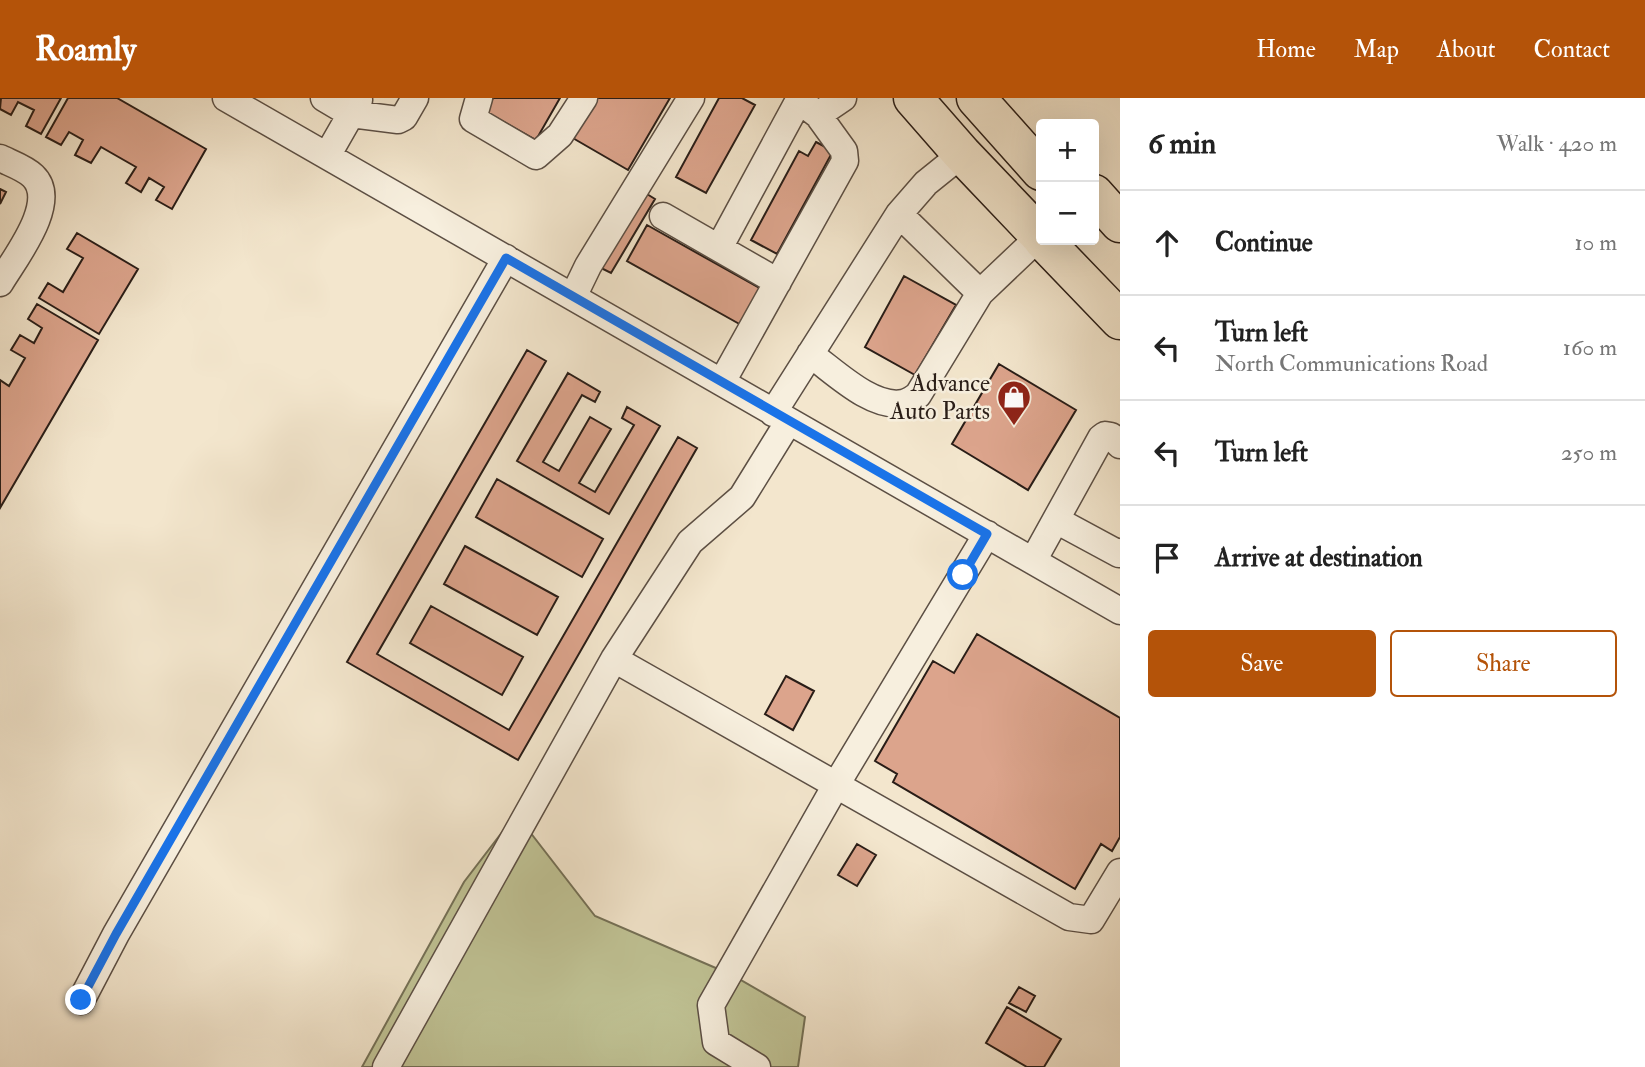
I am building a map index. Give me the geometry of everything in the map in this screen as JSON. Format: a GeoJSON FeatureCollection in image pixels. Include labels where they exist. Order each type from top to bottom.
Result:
{"type":"FeatureCollection","features":[{"type":"Feature","properties":{"kind":"highway"},"geometry":{"type":"LineString","coordinates":[[913,98],[1036,232]]}},
{"type":"Feature","properties":{"kind":"highway"},"geometry":{"type":"LineString","coordinates":[[976,98],[1036,165]]}},
{"type":"Feature","properties":{"kind":"highway"},"geometry":{"type":"LineString","coordinates":[[1004,98],[1036,133]]}},
{"type":"Feature","properties":{"kind":"highway"},"geometry":{"type":"LineString","coordinates":[[1099,200],[1120,223]]}},
{"type":"Feature","properties":{"kind":"highway"},"geometry":{"type":"LineString","coordinates":[[1099,227],[1120,232]]}},
{"type":"Feature","properties":{"kind":"highway"},"geometry":{"type":"LineString","coordinates":[[1048,245],[1120,320]]}},
{"type":"Feature","properties":{"kind":"highway"},"geometry":{"type":"LineString","coordinates":[[1080,279],[1120,302]]}},
{"type":"Feature","properties":{"kind":"street"},"geometry":{"type":"LineString","coordinates":[[226,98],[1120,611]]}},
{"type":"Feature","properties":{"kind":"street"},"geometry":{"type":"LineString","coordinates":[[324,98],[398,120],[404,117],[415,98]]}},
{"type":"Feature","properties":{"kind":"street"},"geometry":{"type":"LineString","coordinates":[[479,98],[474,119],[536,156],[560,135],[584,98]]}},
{"type":"Feature","properties":{"kind":"street"},"geometry":{"type":"LineString","coordinates":[[573,297],[691,98]]}},
{"type":"Feature","properties":{"kind":"street"},"geometry":{"type":"LineString","coordinates":[[804,104],[843,98]]}},
{"type":"Feature","properties":{"kind":"street"},"geometry":{"type":"LineString","coordinates":[[722,382],[845,161],[844,151],[804,104]]}},
{"type":"Feature","properties":{"kind":"street"},"geometry":{"type":"LineString","coordinates":[[719,248],[804,104]]}},
{"type":"Feature","properties":{"kind":"street"},"geometry":{"type":"LineString","coordinates":[[327,156],[356,106]]}},
{"type":"Feature","properties":{"kind":"street"},"geometry":{"type":"LineString","coordinates":[[386,1067],[614,659],[690,542],[742,497],[810,354],[898,214],[926,183],[962,154]]}},
{"type":"Feature","properties":{"kind":"street"},"geometry":{"type":"LineString","coordinates":[[0,158],[34,177],[43,194],[41,213],[0,283]]}},
{"type":"Feature","properties":{"kind":"street"},"geometry":{"type":"LineString","coordinates":[[898,214],[980,293]]}},
{"type":"Feature","properties":{"kind":"street"},"geometry":{"type":"LineString","coordinates":[[663,216],[778,282]]}},
{"type":"Feature","properties":{"kind":"street"},"geometry":{"type":"LineString","coordinates":[[810,354],[866,395],[884,403],[904,403],[918,395],[980,293],[1036,243]]}},
{"type":"Feature","properties":{"kind":"street"},"geometry":{"type":"LineString","coordinates":[[81,1000],[123,922],[506,258]]}},
{"type":"Feature","properties":{"kind":"street"},"geometry":{"type":"LineString","coordinates":[[1033,561],[1101,438],[1105,435],[1111,436],[1120,444]]}},
{"type":"Feature","properties":{"kind":"street"},"geometry":{"type":"LineString","coordinates":[[1056,520],[1119,553]]}},
{"type":"Feature","properties":{"kind":"street"},"geometry":{"type":"LineString","coordinates":[[757,1067],[716,1042],[711,1005],[836,785],[987,534]]}},
{"type":"Feature","properties":{"kind":"street"},"geometry":{"type":"LineString","coordinates":[[614,659],[1069,917],[1091,920],[1120,872]]}},
{"type":"Feature","properties":{"kind":"green space"},"geometry":{"type":"Polygon","coordinates":[[[516,814],[595,916],[732,975],[805,1017],[798,1067],[362,1067],[464,882],[516,814]]]}},
{"type":"Feature","properties":{"kind":"building"},"geometry":{"type":"Polygon","coordinates":[[[1,98],[61,98],[41,134],[26,126],[34,110],[18,102],[11,115],[0,109],[1,98]]]}},
{"type":"Feature","properties":{"kind":"building"},"geometry":{"type":"Polygon","coordinates":[[[68,98],[117,98],[206,149],[172,209],[156,200],[164,187],[149,178],[141,192],[126,183],[136,167],[101,147],[91,163],[75,155],[83,140],[69,132],[61,145],[46,137],[68,98]]]}},
{"type":"Feature","properties":{"kind":"building"},"geometry":{"type":"Polygon","coordinates":[[[493,98],[560,98],[536,140],[486,112],[493,98]]]}},
{"type":"Feature","properties":{"kind":"building"},"geometry":{"type":"Polygon","coordinates":[[[594,98],[670,98],[628,170],[571,137],[594,98]]]}},
{"type":"Feature","properties":{"kind":"building"},"geometry":{"type":"Polygon","coordinates":[[[719,98],[742,98],[755,105],[706,193],[676,177],[719,98]]]}},
{"type":"Feature","properties":{"kind":"building"},"geometry":{"type":"Polygon","coordinates":[[[816,142],[833,151],[777,254],[751,240],[799,151],[808,156],[816,142]]]}},
{"type":"Feature","properties":{"kind":"building"},"geometry":{"type":"Polygon","coordinates":[[[0,189],[6,192],[0,204],[0,189]]]}},
{"type":"Feature","properties":{"kind":"building"},"geometry":{"type":"Polygon","coordinates":[[[642,191],[655,199],[611,273],[597,266],[642,191]]]}},
{"type":"Feature","properties":{"kind":"building"},"geometry":{"type":"Polygon","coordinates":[[[647,225],[763,290],[743,326],[627,261],[647,225]]]}},
{"type":"Feature","properties":{"kind":"building"},"geometry":{"type":"Polygon","coordinates":[[[77,233],[138,269],[99,334],[39,298],[48,283],[63,292],[83,258],[67,249],[77,233]]]}},
{"type":"Feature","properties":{"kind":"building"},"geometry":{"type":"Polygon","coordinates":[[[904,276],[956,305],[915,375],[865,347],[904,276]]]}},
{"type":"Feature","properties":{"kind":"building"},"geometry":{"type":"Polygon","coordinates":[[[37,304],[98,340],[0,508],[0,380],[9,386],[25,358],[11,350],[20,335],[34,343],[42,328],[28,319],[37,304]]]}},
{"type":"Feature","properties":{"kind":"building"},"geometry":{"type":"Polygon","coordinates":[[[527,350],[546,361],[377,654],[509,730],[678,437],[697,448],[518,760],[347,662],[527,350]]]}},
{"type":"Feature","properties":{"kind":"building","name":"Advance Auto Parts"},"geometry":{"type":"Polygon","coordinates":[[[999,364],[1076,410],[1028,490],[952,444],[999,364]]]}},
{"type":"Feature","properties":{"kind":"building"},"geometry":{"type":"Polygon","coordinates":[[[568,373],[600,392],[595,402],[582,395],[543,462],[559,471],[590,417],[611,429],[579,483],[595,492],[634,425],[622,418],[627,407],[660,426],[609,514],[517,461],[568,373]]]}},
{"type":"Feature","properties":{"kind":"building"},"geometry":{"type":"Polygon","coordinates":[[[497,479],[603,539],[582,577],[476,517],[497,479]]]}},
{"type":"Feature","properties":{"kind":"building"},"geometry":{"type":"Polygon","coordinates":[[[465,546],[558,597],[537,635],[444,584],[465,546]]]}},
{"type":"Feature","properties":{"kind":"building"},"geometry":{"type":"Polygon","coordinates":[[[431,606],[523,657],[502,695],[410,643],[431,606]]]}},
{"type":"Feature","properties":{"kind":"building"},"geometry":{"type":"Polygon","coordinates":[[[977,634],[1120,718],[1120,837],[1112,851],[1101,844],[1075,889],[893,782],[897,774],[875,761],[933,661],[954,673],[977,634]]]}},
{"type":"Feature","properties":{"kind":"building"},"geometry":{"type":"Polygon","coordinates":[[[786,676],[814,691],[793,730],[765,714],[786,676]]]}},
{"type":"Feature","properties":{"kind":"building"},"geometry":{"type":"Polygon","coordinates":[[[857,844],[876,855],[857,886],[838,875],[857,844]]]}},
{"type":"Feature","properties":{"kind":"building"},"geometry":{"type":"Polygon","coordinates":[[[1019,987],[1035,996],[1026,1012],[1009,1003],[1019,987]]]}},
{"type":"Feature","properties":{"kind":"building"},"geometry":{"type":"Polygon","coordinates":[[[1007,1007],[1061,1039],[1044,1067],[1027,1067],[986,1043],[1007,1007]]]}},
{"type":"Feature","properties":{"kind":"place","name":"Advance Auto Parts"},"geometry":{"type":"Point","coordinates":[1014,427]}},
{"type":"Feature","properties":{"kind":"route"},"geometry":{"type":"LineString","coordinates":[[81,1000],[116,934],[506,258],[987,534],[963,575]]}}]}
